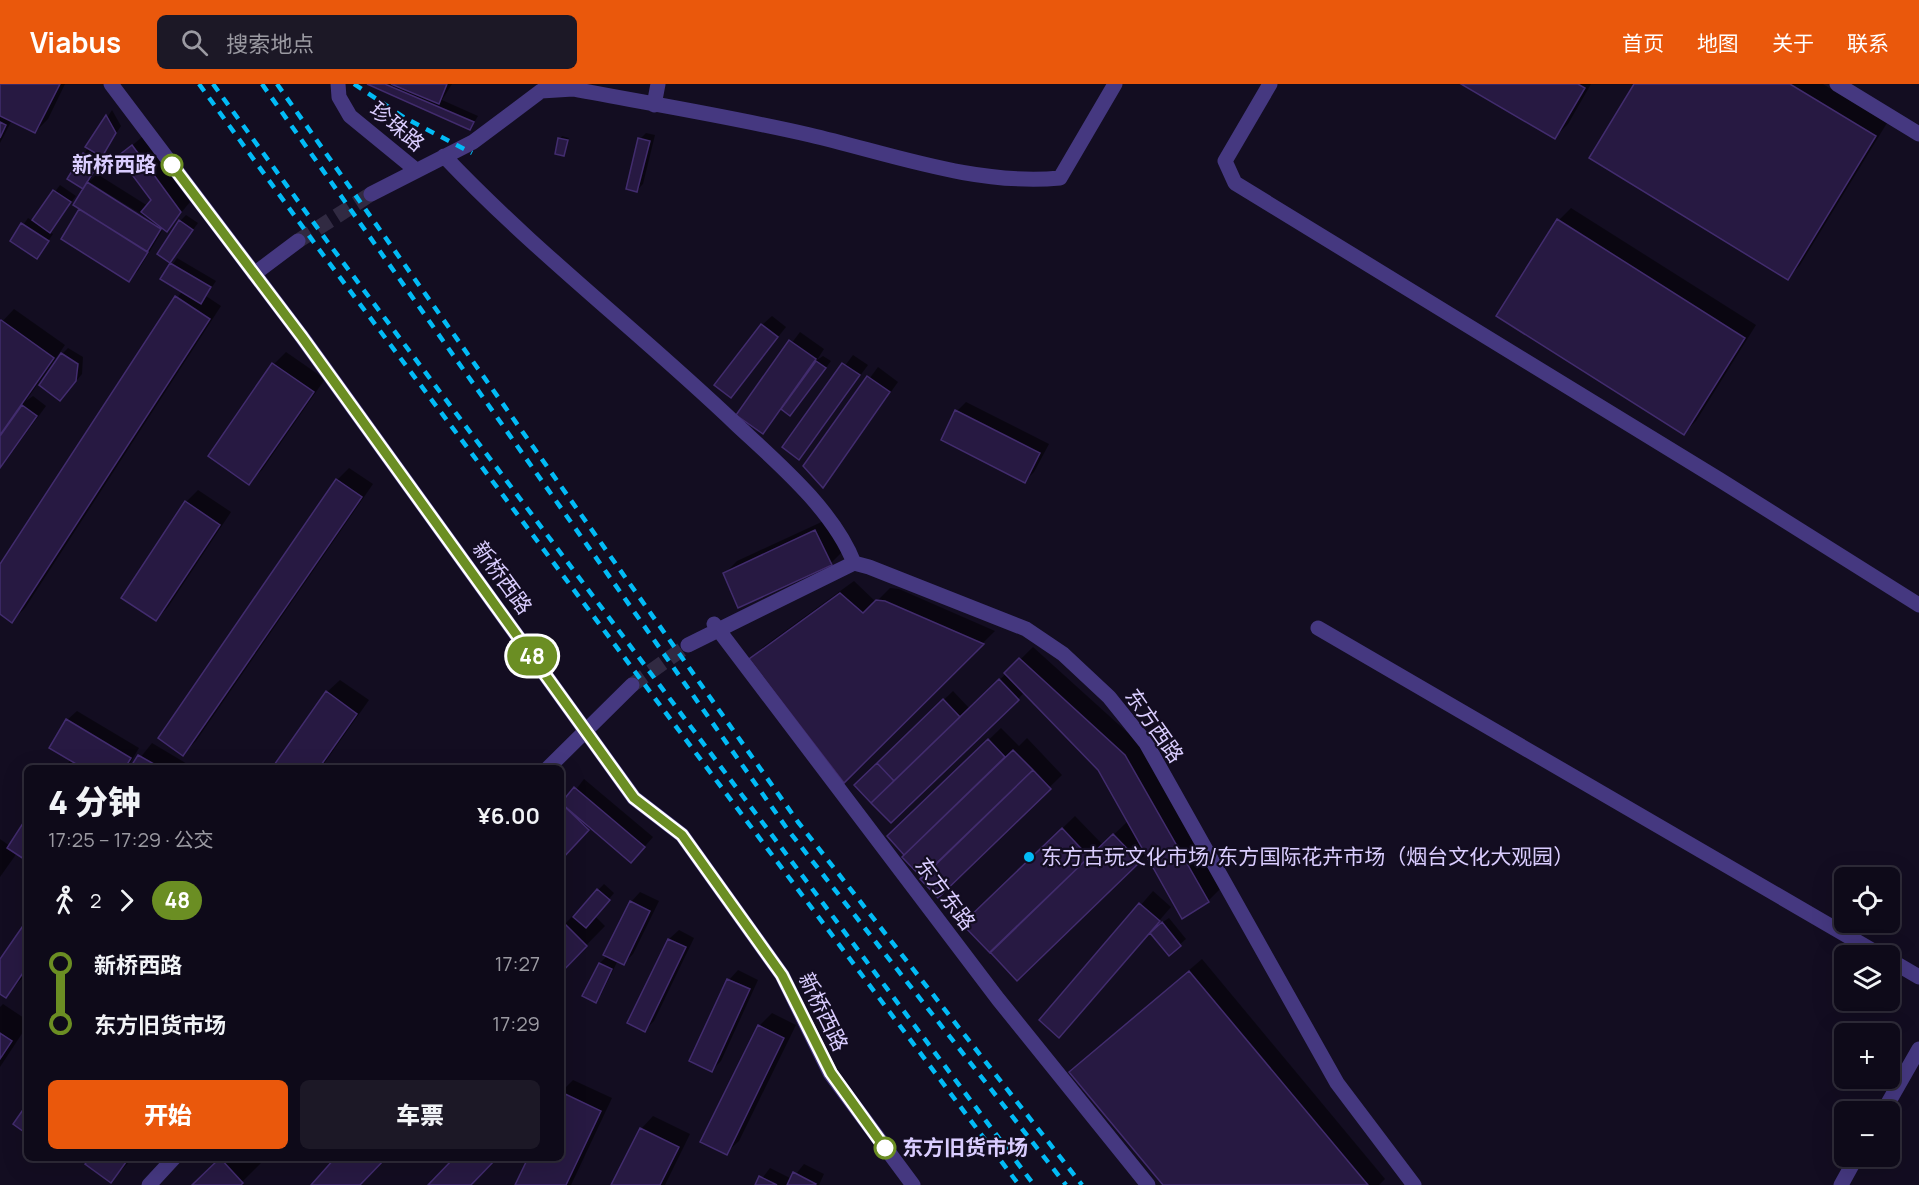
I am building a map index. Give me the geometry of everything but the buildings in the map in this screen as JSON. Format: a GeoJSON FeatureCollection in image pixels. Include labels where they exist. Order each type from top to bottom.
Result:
{"type":"FeatureCollection","features":[{"type":"Feature","properties":{"kind":"street","name":"新桥西路"},"geometry":{"type":"LineString","coordinates":[[111,84],[254,274],[634,798],[682,835],[782,975],[831,1073],[913,1185]]}},
{"type":"Feature","properties":{"kind":"street","name":"珍珠路"},"geometry":{"type":"LineString","coordinates":[[338,84],[339,97],[350,116],[416,170]]}},
{"type":"Feature","properties":{"kind":"street"},"geometry":{"type":"LineString","coordinates":[[654,105],[658,84]]}},
{"type":"Feature","properties":{"kind":"street"},"geometry":{"type":"LineString","coordinates":[[371,194],[487,133],[540,88],[573,89],[808,134],[966,173],[1031,181],[1060,178],[1115,84]]}},
{"type":"Feature","properties":{"kind":"street"},"geometry":{"type":"LineString","coordinates":[[1270,84],[1225,161],[1235,183],[1720,480],[1919,605]]}},
{"type":"Feature","properties":{"kind":"street"},"geometry":{"type":"LineString","coordinates":[[1837,84],[1919,134]]}},
{"type":"Feature","properties":{"kind":"street"},"geometry":{"type":"LineString","coordinates":[[444,156],[486,201],[694,384],[790,475],[845,541],[854,563],[717,627],[688,645]]}},
{"type":"Feature","properties":{"kind":"street"},"geometry":{"type":"LineString","coordinates":[[254,274],[298,241]]}},
{"type":"Feature","properties":{"kind":"street","name":"东方西路"},"geometry":{"type":"LineString","coordinates":[[854,563],[870,567],[1026,628],[1063,654],[1109,697],[1146,743],[1337,1083],[1414,1185]]}},
{"type":"Feature","properties":{"kind":"street","name":"东方东路"},"geometry":{"type":"LineString","coordinates":[[717,627],[998,999],[1148,1185]]}},
{"type":"Feature","properties":{"kind":"street"},"geometry":{"type":"LineString","coordinates":[[1318,628],[1863,945]]}},
{"type":"Feature","properties":{"kind":"street"},"geometry":{"type":"LineString","coordinates":[[551,765],[632,685]]}},
{"type":"Feature","properties":{"kind":"street"},"geometry":{"type":"LineString","coordinates":[[1900,966],[1919,977]]}},
{"type":"Feature","properties":{"kind":"street"},"geometry":{"type":"LineString","coordinates":[[1889,1101],[1919,1050]]}},
{"type":"Feature","properties":{"kind":"street"},"geometry":{"type":"LineString","coordinates":[[149,1185],[171,1161]]}},
{"type":"Feature","properties":{"kind":"street"},"geometry":{"type":"LineString","coordinates":[[1841,1185],[1851,1167]]}},
{"type":"Feature","properties":{"kind":"tunnel"},"geometry":{"type":"LineString","coordinates":[[298,241],[371,194]]}},
{"type":"Feature","properties":{"kind":"tunnel"},"geometry":{"type":"LineString","coordinates":[[632,685],[688,645]]}},
{"type":"Feature","properties":{"kind":"railway"},"geometry":{"type":"LineString","coordinates":[[199,84],[318,248],[1019,1185]]}},
{"type":"Feature","properties":{"kind":"railway"},"geometry":{"type":"LineString","coordinates":[[213,84],[327,241],[1034,1185]]}},
{"type":"Feature","properties":{"kind":"railway"},"geometry":{"type":"LineString","coordinates":[[262,84],[788,830],[1066,1185]]}},
{"type":"Feature","properties":{"kind":"railway"},"geometry":{"type":"LineString","coordinates":[[277,84],[798,822],[1082,1185]]}},
{"type":"Feature","properties":{"kind":"railway"},"geometry":{"type":"LineString","coordinates":[[354,84],[405,118],[472,153]]}},
{"type":"Feature","properties":{"kind":"bus line","name":"48"},"geometry":{"type":"LineString","coordinates":[[172,165],[302,337],[634,798],[682,835],[782,975],[831,1073],[885,1148]]}},
{"type":"Feature","properties":{"kind":"place","name":"新桥西路"},"geometry":{"type":"Point","coordinates":[172,165]}},
{"type":"Feature","properties":{"kind":"place","name":"东方古玩文化市场/东方国际花卉市场（烟台文化大观园）"},"geometry":{"type":"Point","coordinates":[1029,857]}},
{"type":"Feature","properties":{"kind":"place","name":"东方旧货市场"},"geometry":{"type":"Point","coordinates":[885,1148]}}]}
